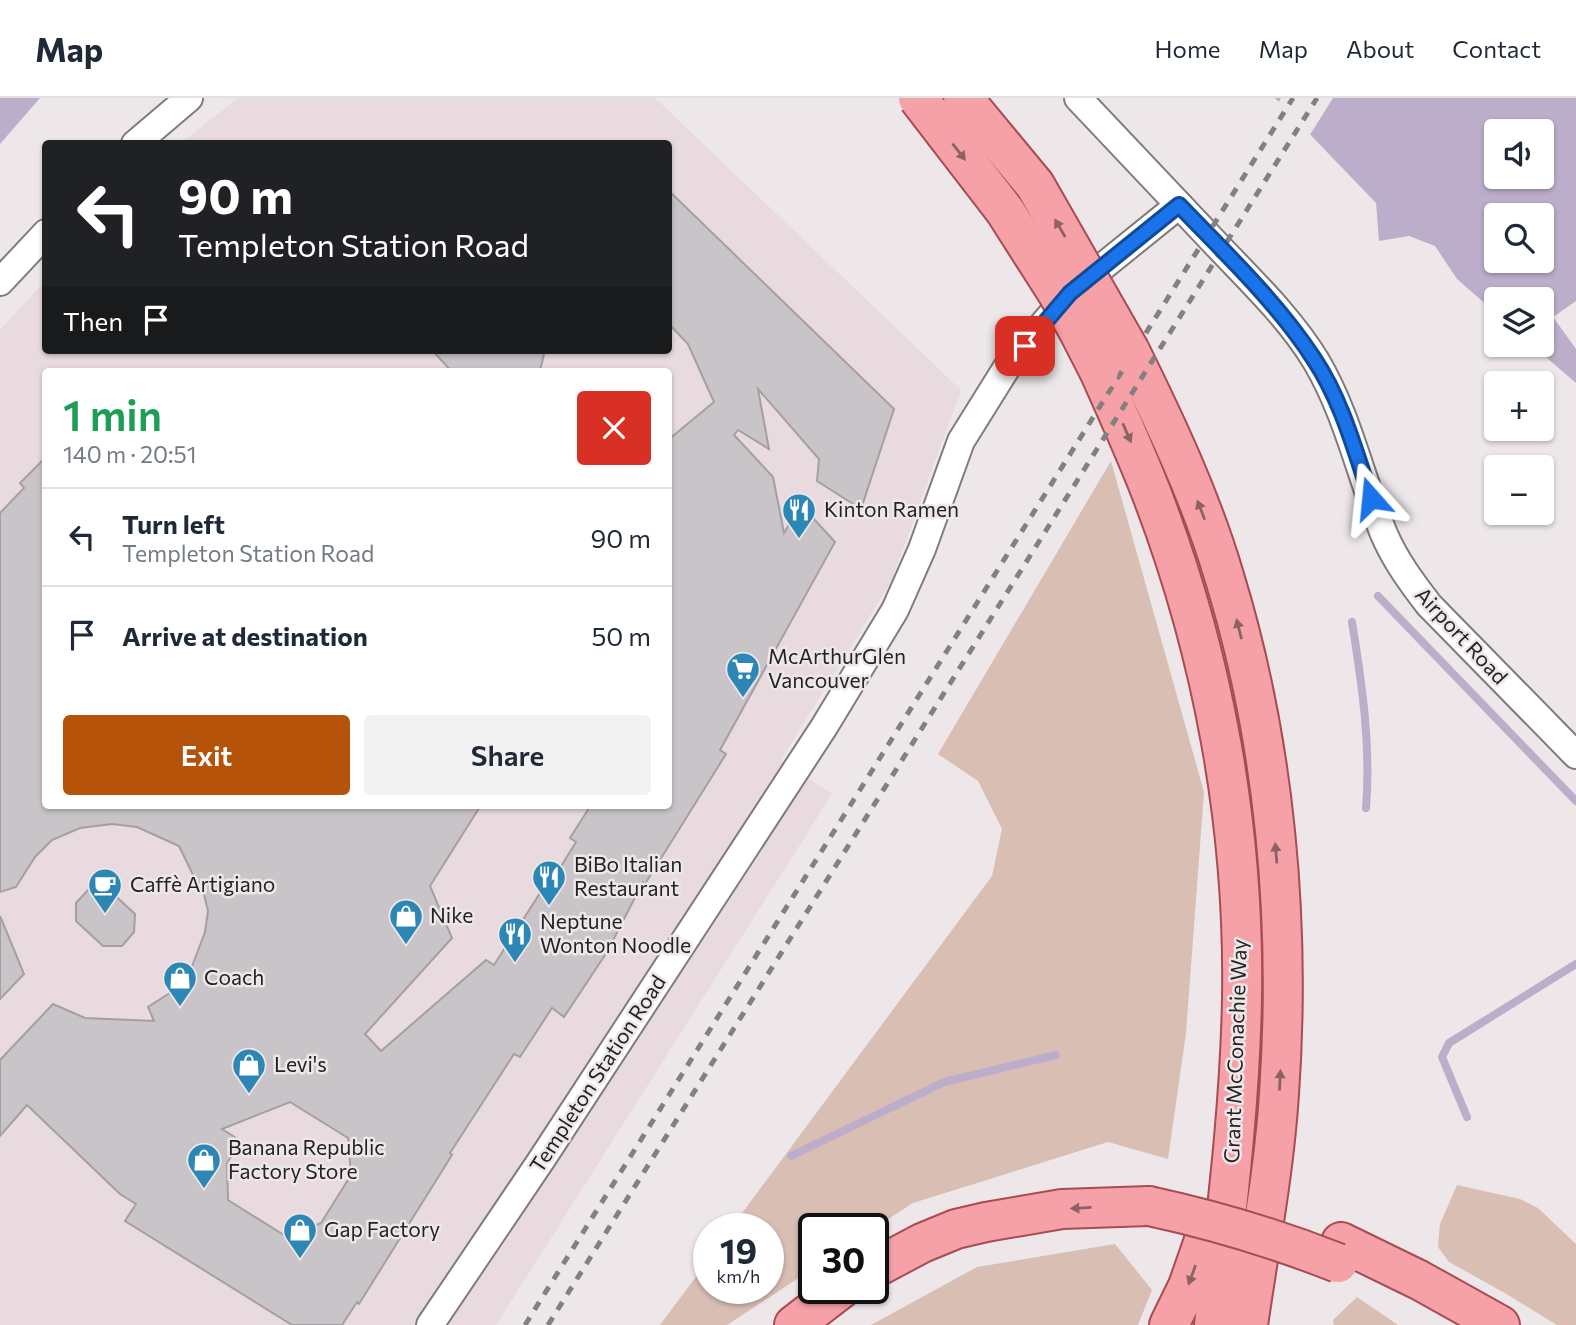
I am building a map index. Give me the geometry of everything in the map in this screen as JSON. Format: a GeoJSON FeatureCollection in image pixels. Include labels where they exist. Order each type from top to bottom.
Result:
{"type":"FeatureCollection","features":[{"type":"Feature","properties":{"kind":"main road","name":"Grant McConachie Way"},"geometry":{"type":"LineString","coordinates":[[918,98],[1005,211],[1063,303],[1114,361],[1168,431],[1224,574],[1247,663],[1268,775],[1282,934],[1282,1038],[1275,1148],[1248,1325]]}},
{"type":"Feature","properties":{"kind":"main road","name":"Grant McConachie Way"},"geometry":{"type":"LineString","coordinates":[[963,98],[1035,185],[1114,361],[1200,644],[1221,737],[1235,837],[1242,997],[1237,1115],[1214,1325]]}},
{"type":"Feature","properties":{"kind":"main road"},"geometry":{"type":"LineString","coordinates":[[1169,1325],[1188,1286],[1207,1232],[1237,1115]]}},
{"type":"Feature","properties":{"kind":"main road"},"geometry":{"type":"LineString","coordinates":[[1274,1325],[1275,1148]]}},
{"type":"Feature","properties":{"kind":"main road"},"geometry":{"type":"LineString","coordinates":[[889,1261],[956,1229],[1062,1209],[1188,1204],[1241,1210],[1299,1225],[1447,1325]]}},
{"type":"Feature","properties":{"kind":"main road"},"geometry":{"type":"LineString","coordinates":[[1340,1253],[1419,1280],[1500,1325]]}},
{"type":"Feature","properties":{"kind":"main road"},"geometry":{"type":"LineString","coordinates":[[794,1325],[821,1304]]}},
{"type":"Feature","properties":{"kind":"street"},"geometry":{"type":"LineString","coordinates":[[140,140],[189,98]]}},
{"type":"Feature","properties":{"kind":"street","name":"Airport Road"},"geometry":{"type":"LineString","coordinates":[[1077,98],[1259,290],[1294,331],[1315,360],[1332,392],[1347,426],[1385,535],[1412,583],[1449,626],[1576,755]]}},
{"type":"Feature","properties":{"kind":"street","name":"Templeton Station Road"},"geometry":{"type":"LineString","coordinates":[[430,1325],[684,943],[853,680],[901,598],[922,549],[961,441],[1010,364],[1070,293],[1179,205]]}},
{"type":"Feature","properties":{"kind":"street"},"geometry":{"type":"LineString","coordinates":[[0,282],[42,237]]}},
{"type":"Feature","properties":{"kind":"shaded area"},"geometry":{"type":"Polygon","coordinates":[[[0,98],[40,98],[0,144],[0,98]]]}},
{"type":"Feature","properties":{"kind":"shaded area","name":"McArthurGlen Vancouver"},"geometry":{"type":"Polygon","coordinates":[[[238,98],[655,98],[961,390],[891,582],[781,760],[832,794],[496,1325],[0,1325],[0,330],[42,284],[42,354],[672,354],[672,140],[185,140],[238,98]]]}},
{"type":"Feature","properties":{"kind":"shaded area"},"geometry":{"type":"Polygon","coordinates":[[[1275,98],[1576,98],[1576,383],[1546,357],[1554,357],[1554,287],[1484,287],[1484,303],[1457,279],[1435,246],[1409,236],[1379,241],[1376,203],[1275,98]]]}},
{"type":"Feature","properties":{"kind":"shaded area"},"geometry":{"type":"Polygon","coordinates":[[[1111,461],[1204,792],[1186,1033],[1168,1159],[1108,1142],[913,1203],[889,1219],[889,1213],[798,1213],[798,1278],[784,1288],[784,1213],[742,1213],[992,876],[1002,829],[978,781],[938,754],[1111,461]]]}},
{"type":"Feature","properties":{"kind":"shaded area"},"geometry":{"type":"Polygon","coordinates":[[[1457,1185],[1520,1199],[1538,1208],[1576,1244],[1576,1325],[1557,1325],[1449,1262],[1438,1247],[1440,1224],[1457,1185]]]}},
{"type":"Feature","properties":{"kind":"shaded area"},"geometry":{"type":"Polygon","coordinates":[[[1115,1244],[1152,1290],[1138,1325],[871,1325],[977,1267],[1115,1244]]]}},
{"type":"Feature","properties":{"kind":"shaded area"},"geometry":{"type":"Polygon","coordinates":[[[693,1281],[693,1304],[759,1304],[727,1325],[660,1325],[693,1281]]]}},
{"type":"Feature","properties":{"kind":"shaded area"},"geometry":{"type":"Polygon","coordinates":[[[1357,1297],[1398,1325],[1334,1325],[1333,1320],[1357,1297]]]}},
{"type":"Feature","properties":{"kind":"pier"},"geometry":{"type":"Polygon","coordinates":[[[1281,98],[1333,98],[1308,138],[1277,105],[1281,98]]]}},
{"type":"Feature","properties":{"kind":"pier"},"geometry":{"type":"Polygon","coordinates":[[[1576,301],[1576,349],[1554,318],[1576,301]]]}},
{"type":"Feature","properties":{"kind":"building"},"geometry":{"type":"Polygon","coordinates":[[[672,194],[894,409],[861,509],[817,481],[819,459],[758,389],[769,449],[738,430],[734,435],[773,477],[784,533],[801,505],[835,542],[720,750],[726,754],[645,884],[643,882],[607,952],[564,1017],[552,1008],[520,1057],[514,1054],[450,1153],[452,1155],[359,1304],[357,1302],[342,1325],[292,1325],[125,1221],[136,1204],[120,1194],[27,1105],[0,1136],[0,1060],[53,1004],[85,1018],[154,1021],[148,1007],[181,986],[188,977],[205,932],[208,911],[201,882],[197,883],[179,846],[137,827],[112,824],[80,828],[52,840],[35,857],[16,887],[0,892],[0,513],[24,488],[20,483],[42,461],[42,809],[478,809],[430,886],[452,938],[365,1034],[381,1051],[486,960],[494,965],[576,842],[570,838],[588,809],[672,809],[672,437],[714,402],[688,344],[672,327],[672,194]],[[290,1102],[222,1129],[241,1141],[227,1163],[228,1200],[287,1237],[321,1223],[351,1175],[348,1138],[290,1102]]]}},
{"type":"Feature","properties":{"kind":"building"},"geometry":{"type":"Polygon","coordinates":[[[436,354],[544,354],[541,368],[448,368],[436,354]]]}},
{"type":"Feature","properties":{"kind":"building"},"geometry":{"type":"Polygon","coordinates":[[[89,889],[108,889],[135,914],[134,932],[122,946],[103,946],[76,921],[76,903],[89,889]]]}},
{"type":"Feature","properties":{"kind":"building"},"geometry":{"type":"Polygon","coordinates":[[[0,916],[24,974],[0,999],[0,916]]]}},
{"type":"Feature","properties":{"kind":"waterway"},"geometry":{"type":"LineString","coordinates":[[1378,596],[1576,801]]}},
{"type":"Feature","properties":{"kind":"waterway"},"geometry":{"type":"LineString","coordinates":[[1352,622],[1366,738],[1366,808]]}},
{"type":"Feature","properties":{"kind":"waterway"},"geometry":{"type":"LineString","coordinates":[[1467,1117],[1442,1057],[1449,1043],[1576,964]]}},
{"type":"Feature","properties":{"kind":"waterway"},"geometry":{"type":"LineString","coordinates":[[791,1156],[944,1082],[1056,1055]]}},
{"type":"Feature","properties":{"kind":"railway"},"geometry":{"type":"LineString","coordinates":[[525,1325],[1293,98]]}},
{"type":"Feature","properties":{"kind":"railway"},"geometry":{"type":"LineString","coordinates":[[548,1325],[1317,98]]}},
{"type":"Feature","properties":{"kind":"place","name":"Kinton Ramen"},"geometry":{"type":"Point","coordinates":[799,540]}},
{"type":"Feature","properties":{"kind":"place","name":"McArthurGlen Vancouver"},"geometry":{"type":"Point","coordinates":[743,699]}},
{"type":"Feature","properties":{"kind":"place","name":"BiBo Italian Restaurant"},"geometry":{"type":"Point","coordinates":[549,907]}},
{"type":"Feature","properties":{"kind":"place","name":"Caffè Artigiano"},"geometry":{"type":"Point","coordinates":[105,915]}},
{"type":"Feature","properties":{"kind":"place","name":"Nike"},"geometry":{"type":"Point","coordinates":[406,946]}},
{"type":"Feature","properties":{"kind":"place","name":"Neptune Wonton Noodle"},"geometry":{"type":"Point","coordinates":[515,964]}},
{"type":"Feature","properties":{"kind":"place","name":"Coach"},"geometry":{"type":"Point","coordinates":[180,1008]}},
{"type":"Feature","properties":{"kind":"place","name":"Levi's"},"geometry":{"type":"Point","coordinates":[249,1095]}},
{"type":"Feature","properties":{"kind":"place","name":"Banana Republic Factory Store"},"geometry":{"type":"Point","coordinates":[204,1190]}},
{"type":"Feature","properties":{"kind":"place","name":"Gap Factory"},"geometry":{"type":"Point","coordinates":[300,1260]}},
{"type":"Feature","properties":{"kind":"route"},"geometry":{"type":"LineString","coordinates":[[1025,346],[1070,293],[1179,205],[1275,307],[1315,360],[1347,426],[1371,498]]}}]}
